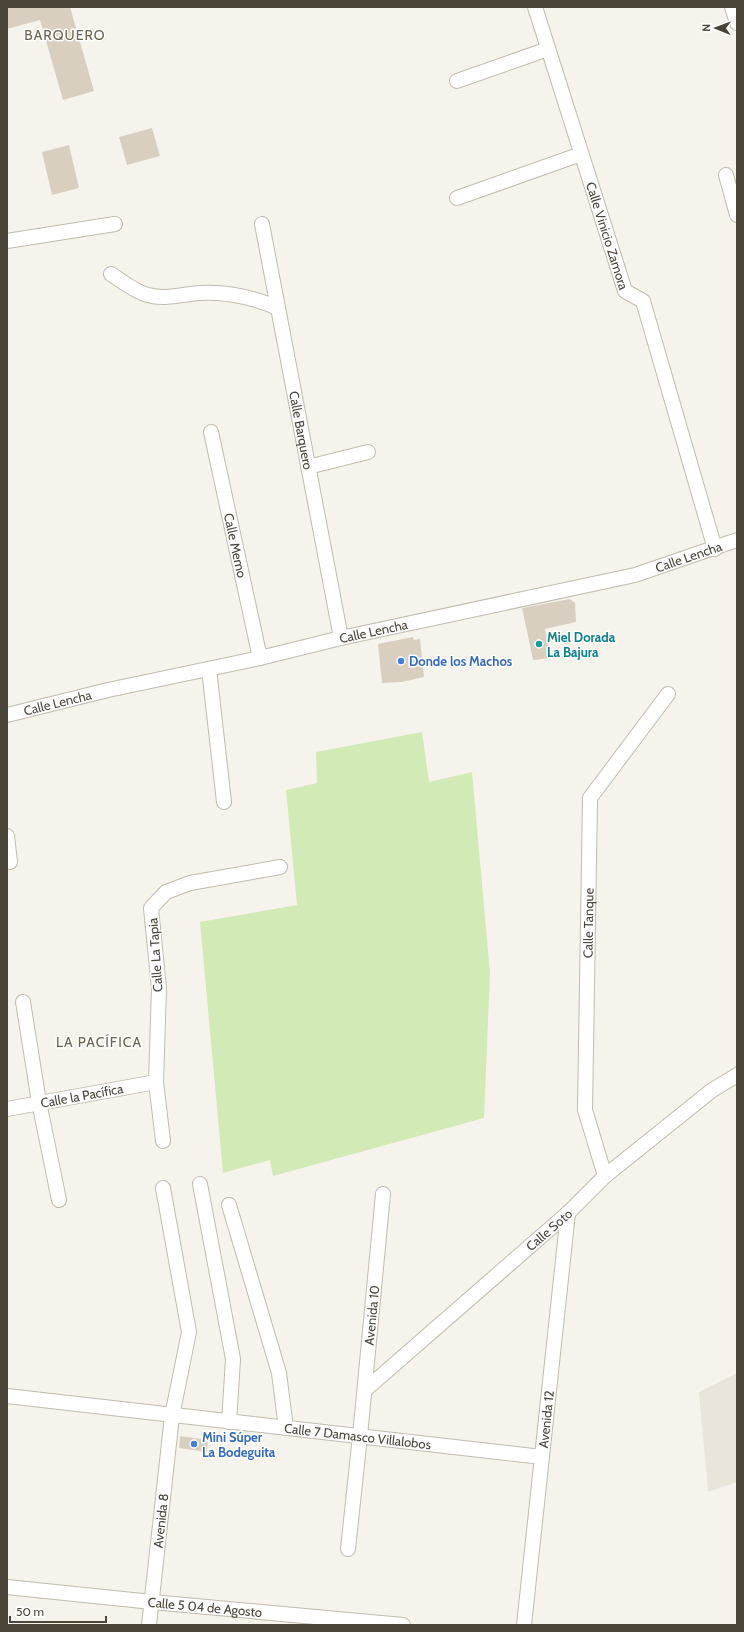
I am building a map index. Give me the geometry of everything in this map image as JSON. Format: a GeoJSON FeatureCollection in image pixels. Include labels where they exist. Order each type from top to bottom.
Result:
{"type":"FeatureCollection","features":[{"type":"Feature","properties":{"kind":"street","name":"Calle Vinicio Zamora"},"geometry":{"type":"LineString","coordinates":[[535,7],[625,291],[643,301],[715,548]]}},
{"type":"Feature","properties":{"kind":"street"},"geometry":{"type":"LineString","coordinates":[[732,7],[737,24]]}},
{"type":"Feature","properties":{"kind":"street"},"geometry":{"type":"LineString","coordinates":[[457,81],[548,49]]}},
{"type":"Feature","properties":{"kind":"street"},"geometry":{"type":"LineString","coordinates":[[457,198],[581,154]]}},
{"type":"Feature","properties":{"kind":"street"},"geometry":{"type":"LineString","coordinates":[[726,175],[737,215]]}},
{"type":"Feature","properties":{"kind":"street"},"geometry":{"type":"LineString","coordinates":[[7,240],[116,224]]}},
{"type":"Feature","properties":{"kind":"street","name":"Calle Barquero"},"geometry":{"type":"LineString","coordinates":[[262,224],[341,638]]}},
{"type":"Feature","properties":{"kind":"street"},"geometry":{"type":"LineString","coordinates":[[110,274],[147,295],[163,297],[199,293],[223,293],[245,296],[278,308]]}},
{"type":"Feature","properties":{"kind":"street","name":"Calle Memo"},"geometry":{"type":"LineString","coordinates":[[211,432],[260,658]]}},
{"type":"Feature","properties":{"kind":"street"},"geometry":{"type":"LineString","coordinates":[[308,467],[368,452]]}},
{"type":"Feature","properties":{"kind":"street","name":"Calle Lencha"},"geometry":{"type":"LineString","coordinates":[[7,715],[108,690],[260,658],[341,638],[635,575],[737,540]]}},
{"type":"Feature","properties":{"kind":"street"},"geometry":{"type":"LineString","coordinates":[[209,669],[224,802]]}},
{"type":"Feature","properties":{"kind":"street","name":"Calle Tanque"},"geometry":{"type":"LineString","coordinates":[[605,1176],[586,1110],[590,798],[668,694]]}},
{"type":"Feature","properties":{"kind":"street"},"geometry":{"type":"LineString","coordinates":[[7,836],[10,862]]}},
{"type":"Feature","properties":{"kind":"street","name":"Calle La Tapia"},"geometry":{"type":"LineString","coordinates":[[163,1141],[156,1082],[159,988],[151,908],[166,892],[190,883],[280,867]]}},
{"type":"Feature","properties":{"kind":"street"},"geometry":{"type":"LineString","coordinates":[[23,1002],[39,1102],[59,1200]]}},
{"type":"Feature","properties":{"kind":"street","name":"Calle Soto"},"geometry":{"type":"LineString","coordinates":[[364,1390],[568,1213],[605,1176],[711,1091],[737,1075]]}},
{"type":"Feature","properties":{"kind":"street","name":"Calle la Pacífica"},"geometry":{"type":"LineString","coordinates":[[7,1109],[156,1082]]}},
{"type":"Feature","properties":{"kind":"street"},"geometry":{"type":"LineString","coordinates":[[200,1184],[233,1360],[229,1422]]}},
{"type":"Feature","properties":{"kind":"street","name":"Avenida 8"},"geometry":{"type":"LineString","coordinates":[[150,1625],[172,1416],[189,1332],[163,1188]]}},
{"type":"Feature","properties":{"kind":"street","name":"Avenida 10"},"geometry":{"type":"LineString","coordinates":[[348,1549],[383,1194]]}},
{"type":"Feature","properties":{"kind":"street"},"geometry":{"type":"LineString","coordinates":[[229,1205],[279,1373],[286,1428]]}},
{"type":"Feature","properties":{"kind":"street","name":"Avenida 12"},"geometry":{"type":"LineString","coordinates":[[524,1625],[568,1213]]}},
{"type":"Feature","properties":{"kind":"street","name":"Calle 7 Damasco Villalobos"},"geometry":{"type":"LineString","coordinates":[[7,1396],[542,1458]]}},
{"type":"Feature","properties":{"kind":"street","name":"Calle 5 04 de Agosto"},"geometry":{"type":"LineString","coordinates":[[7,1587],[402,1625]]}},
{"type":"Feature","properties":{"kind":"shaded area"},"geometry":{"type":"Polygon","coordinates":[[[737,1373],[737,1482],[708,1492],[699,1392],[737,1373]]]}},
{"type":"Feature","properties":{"kind":"green space"},"geometry":{"type":"Polygon","coordinates":[[[422,732],[429,782],[472,772],[490,973],[484,1118],[273,1176],[270,1160],[223,1173],[200,922],[297,905],[286,790],[317,783],[316,752],[422,732]]]}},
{"type":"Feature","properties":{"kind":"building"},"geometry":{"type":"Polygon","coordinates":[[[7,7],[70,7],[94,91],[63,100],[40,20],[7,29],[7,7]]]}},
{"type":"Feature","properties":{"kind":"building"},"geometry":{"type":"Polygon","coordinates":[[[152,128],[160,156],[127,165],[119,137],[152,128]]]}},
{"type":"Feature","properties":{"kind":"building"},"geometry":{"type":"Polygon","coordinates":[[[69,145],[79,188],[52,195],[42,152],[69,145]]]}},
{"type":"Feature","properties":{"kind":"building","name":"Miel Dorada La Bajura"},"geometry":{"type":"Polygon","coordinates":[[[570,599],[575,603],[576,622],[545,629],[551,658],[533,660],[522,608],[570,599]]]}},
{"type":"Feature","properties":{"kind":"building","name":"Donde los Machos"},"geometry":{"type":"Polygon","coordinates":[[[413,637],[414,640],[420,639],[424,677],[402,682],[382,683],[378,644],[413,637]]]}},
{"type":"Feature","properties":{"kind":"building","name":"Mini Súper La Bodeguita"},"geometry":{"type":"Polygon","coordinates":[[[180,1436],[208,1440],[207,1452],[179,1448],[180,1436]]]}},
{"type":"Feature","properties":{"kind":"place","name":"Miel Dorada La Bajura"},"geometry":{"type":"Point","coordinates":[539,644]}},
{"type":"Feature","properties":{"kind":"place","name":"Donde los Machos"},"geometry":{"type":"Point","coordinates":[401,661]}},
{"type":"Feature","properties":{"kind":"place","name":"Mini Súper La Bodeguita"},"geometry":{"type":"Point","coordinates":[194,1444]}},
{"type":"Feature","properties":{"kind":"district","name":"BARQUERO"},"geometry":{"type":"Point","coordinates":[65,35]}},
{"type":"Feature","properties":{"kind":"district","name":"LA PACÍFICA"},"geometry":{"type":"Point","coordinates":[99,1042]}}]}
